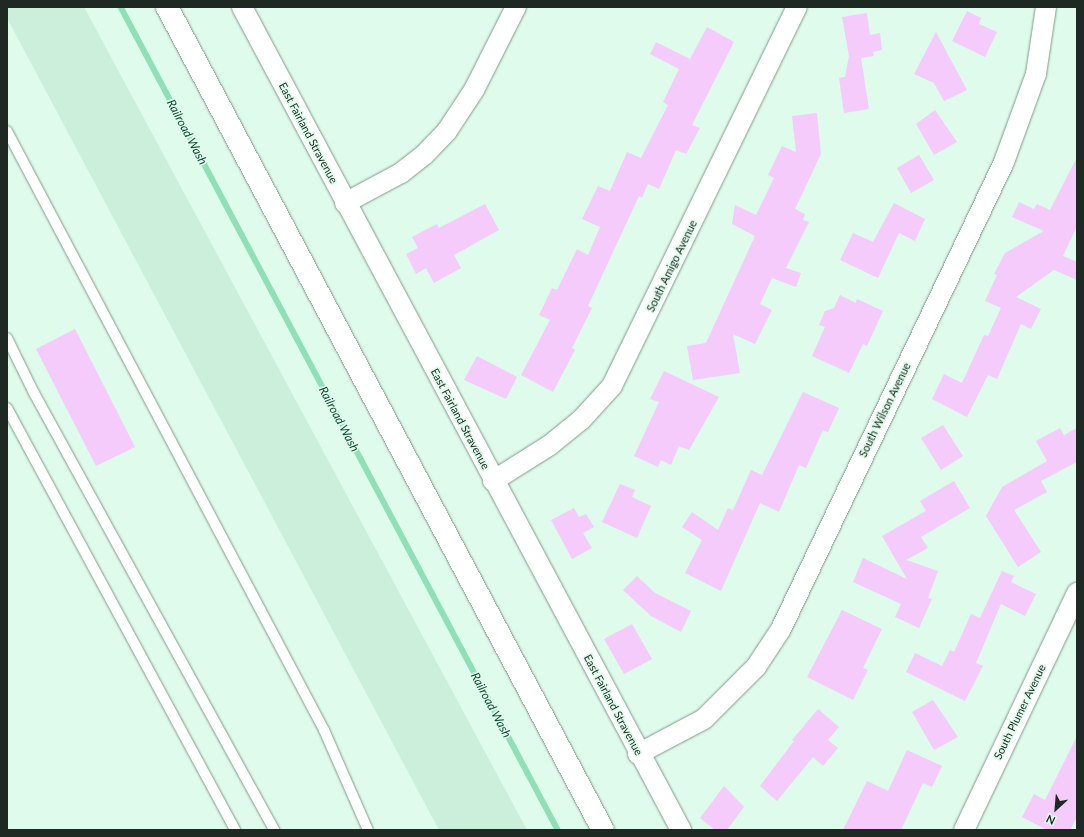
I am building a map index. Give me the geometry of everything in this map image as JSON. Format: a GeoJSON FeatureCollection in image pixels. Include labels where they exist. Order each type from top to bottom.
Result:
{"type":"FeatureCollection","features":[{"type":"Feature","properties":{"kind":"street"},"geometry":{"type":"LineString","coordinates":[[167,7],[603,830]]}},
{"type":"Feature","properties":{"kind":"street","name":"East Fairland Stravenue"},"geometry":{"type":"LineString","coordinates":[[242,7],[638,754],[681,830]]}},
{"type":"Feature","properties":{"kind":"street"},"geometry":{"type":"LineString","coordinates":[[345,203],[401,173],[424,155],[447,131],[474,90],[516,7]]}},
{"type":"Feature","properties":{"kind":"street","name":"South Amigo Avenue"},"geometry":{"type":"LineString","coordinates":[[493,481],[550,446],[581,420],[612,386],[797,7]]}},
{"type":"Feature","properties":{"kind":"street","name":"South Wilson Avenue"},"geometry":{"type":"LineString","coordinates":[[638,754],[704,719],[756,667],[781,629],[1009,149],[1036,74],[1046,7]]}},
{"type":"Feature","properties":{"kind":"street","name":"South Plumer Avenue"},"geometry":{"type":"LineString","coordinates":[[964,830],[1077,593]]}},
{"type":"Feature","properties":{"kind":"lane"},"geometry":{"type":"LineString","coordinates":[[7,131],[324,730],[368,830]]}},
{"type":"Feature","properties":{"kind":"lane"},"geometry":{"type":"LineString","coordinates":[[7,338],[34,393],[274,830]]}},
{"type":"Feature","properties":{"kind":"lane"},"geometry":{"type":"LineString","coordinates":[[7,408],[234,830]]}},
{"type":"Feature","properties":{"kind":"shaded area"},"geometry":{"type":"Polygon","coordinates":[[[7,7],[84,7],[527,830],[439,830],[7,18],[7,7]]]}},
{"type":"Feature","properties":{"kind":"building"},"geometry":{"type":"Polygon","coordinates":[[[967,11],[981,18],[979,24],[997,32],[985,57],[952,41],[967,11]]]}},
{"type":"Feature","properties":{"kind":"building"},"geometry":{"type":"Polygon","coordinates":[[[867,13],[870,35],[880,33],[882,50],[873,52],[874,56],[861,58],[869,109],[844,113],[839,78],[845,77],[849,56],[842,17],[867,13]]]}},
{"type":"Feature","properties":{"kind":"building"},"geometry":{"type":"Polygon","coordinates":[[[707,27],[734,42],[692,125],[700,128],[686,154],[676,150],[659,189],[648,184],[642,198],[639,196],[588,306],[592,308],[572,348],[575,350],[553,392],[521,375],[550,320],[539,315],[552,288],[557,290],[577,249],[588,255],[600,227],[582,219],[598,186],[610,191],[627,152],[641,158],[668,105],[663,102],[679,69],[650,54],[656,42],[690,59],[707,27]]]}},
{"type":"Feature","properties":{"kind":"building"},"geometry":{"type":"Polygon","coordinates":[[[936,32],[967,90],[944,101],[934,83],[914,74],[936,32]]]}},
{"type":"Feature","properties":{"kind":"building"},"geometry":{"type":"Polygon","coordinates":[[[935,110],[957,142],[934,155],[916,124],[935,110]]]}},
{"type":"Feature","properties":{"kind":"building"},"geometry":{"type":"Polygon","coordinates":[[[817,113],[821,154],[795,209],[805,214],[803,220],[809,222],[786,268],[801,273],[796,287],[772,278],[760,304],[772,310],[755,344],[733,334],[740,373],[693,380],[687,346],[706,343],[755,236],[732,224],[735,205],[756,215],[774,178],[768,175],[782,146],[796,152],[792,116],[817,113]]]}},
{"type":"Feature","properties":{"kind":"building"},"geometry":{"type":"Polygon","coordinates":[[[919,155],[934,180],[911,193],[897,168],[919,155]]]}},
{"type":"Feature","properties":{"kind":"building"},"geometry":{"type":"Polygon","coordinates":[[[1077,157],[1077,226],[1063,256],[1077,262],[1077,280],[1054,270],[1016,297],[1041,309],[1031,329],[1021,324],[997,379],[988,375],[967,417],[932,399],[944,374],[962,383],[984,335],[988,336],[1001,308],[985,301],[997,275],[994,274],[1005,253],[1044,231],[1012,217],[1019,202],[1034,209],[1037,204],[1050,210],[1077,157]]]}},
{"type":"Feature","properties":{"kind":"building"},"geometry":{"type":"Polygon","coordinates":[[[894,203],[925,219],[915,241],[899,233],[878,278],[840,260],[853,233],[873,242],[894,203]]]}},
{"type":"Feature","properties":{"kind":"building"},"geometry":{"type":"Polygon","coordinates":[[[485,204],[499,230],[454,255],[461,268],[434,283],[426,268],[416,274],[406,254],[418,248],[412,237],[437,224],[439,228],[485,204]]]}},
{"type":"Feature","properties":{"kind":"building"},"geometry":{"type":"Polygon","coordinates":[[[840,295],[856,303],[857,299],[883,311],[867,346],[863,344],[849,373],[812,356],[825,327],[819,325],[825,311],[834,308],[840,295]]]}},
{"type":"Feature","properties":{"kind":"building"},"geometry":{"type":"Polygon","coordinates":[[[75,329],[135,447],[96,466],[36,349],[75,329]]]}},
{"type":"Feature","properties":{"kind":"building"},"geometry":{"type":"Polygon","coordinates":[[[477,356],[517,377],[506,399],[464,380],[477,356]]]}},
{"type":"Feature","properties":{"kind":"building"},"geometry":{"type":"Polygon","coordinates":[[[664,371],[719,397],[689,450],[679,446],[671,465],[661,460],[658,467],[634,456],[659,402],[650,399],[664,371]]]}},
{"type":"Feature","properties":{"kind":"building"},"geometry":{"type":"Polygon","coordinates":[[[803,392],[839,408],[828,432],[823,430],[806,468],[799,465],[779,512],[760,503],[721,591],[685,573],[702,540],[682,527],[692,512],[718,530],[728,508],[733,510],[751,470],[762,475],[803,392]]]}},
{"type":"Feature","properties":{"kind":"building"},"geometry":{"type":"Polygon","coordinates":[[[943,425],[963,456],[941,470],[921,438],[943,425]]]}},
{"type":"Feature","properties":{"kind":"building"},"geometry":{"type":"Polygon","coordinates":[[[1060,428],[1064,435],[1077,428],[1077,462],[1041,481],[1047,492],[1014,510],[1041,552],[1018,567],[986,516],[1002,487],[1047,461],[1036,441],[1060,428]]]}},
{"type":"Feature","properties":{"kind":"building"},"geometry":{"type":"Polygon","coordinates":[[[954,481],[970,508],[921,537],[928,548],[906,560],[938,571],[928,598],[932,599],[919,628],[895,617],[901,604],[853,582],[863,558],[907,579],[882,536],[926,511],[920,501],[954,481]]]}},
{"type":"Feature","properties":{"kind":"building"},"geometry":{"type":"Polygon","coordinates":[[[620,484],[635,490],[632,497],[651,506],[637,538],[602,522],[620,484]]]}},
{"type":"Feature","properties":{"kind":"building"},"geometry":{"type":"Polygon","coordinates":[[[574,508],[579,517],[586,514],[594,527],[583,533],[592,548],[572,559],[551,520],[574,508]]]}},
{"type":"Feature","properties":{"kind":"building"},"geometry":{"type":"Polygon","coordinates":[[[1002,571],[1014,576],[1011,582],[1036,594],[1025,616],[1001,604],[976,663],[983,666],[965,701],[906,672],[915,653],[942,666],[950,650],[954,652],[971,614],[980,618],[1002,571]]]}},
{"type":"Feature","properties":{"kind":"building"},"geometry":{"type":"Polygon","coordinates":[[[637,576],[655,593],[691,611],[681,632],[651,616],[623,590],[637,576]]]}},
{"type":"Feature","properties":{"kind":"building"},"geometry":{"type":"Polygon","coordinates":[[[842,610],[882,629],[863,668],[868,670],[853,700],[807,677],[842,610]]]}},
{"type":"Feature","properties":{"kind":"building"},"geometry":{"type":"Polygon","coordinates":[[[632,624],[652,659],[624,674],[604,639],[632,624]]]}},
{"type":"Feature","properties":{"kind":"building"},"geometry":{"type":"Polygon","coordinates":[[[933,700],[958,737],[934,750],[912,712],[933,700]]]}},
{"type":"Feature","properties":{"kind":"building"},"geometry":{"type":"Polygon","coordinates":[[[818,709],[839,727],[828,740],[838,748],[823,766],[813,757],[777,801],[760,786],[794,741],[792,740],[818,709]]]}},
{"type":"Feature","properties":{"kind":"building"},"geometry":{"type":"Polygon","coordinates":[[[1077,736],[1077,817],[1070,830],[1047,830],[1022,817],[1034,794],[1045,800],[1077,736]]]}},
{"type":"Feature","properties":{"kind":"building"},"geometry":{"type":"Polygon","coordinates":[[[907,750],[942,766],[932,787],[923,783],[901,830],[843,830],[867,781],[888,791],[907,750]]]}},
{"type":"Feature","properties":{"kind":"building"},"geometry":{"type":"Polygon","coordinates":[[[724,786],[744,807],[727,830],[715,830],[700,818],[724,786]]]}},
{"type":"Feature","properties":{"kind":"waterway","name":"Railroad Wash"},"geometry":{"type":"LineString","coordinates":[[121,7],[558,830]]}}]}
